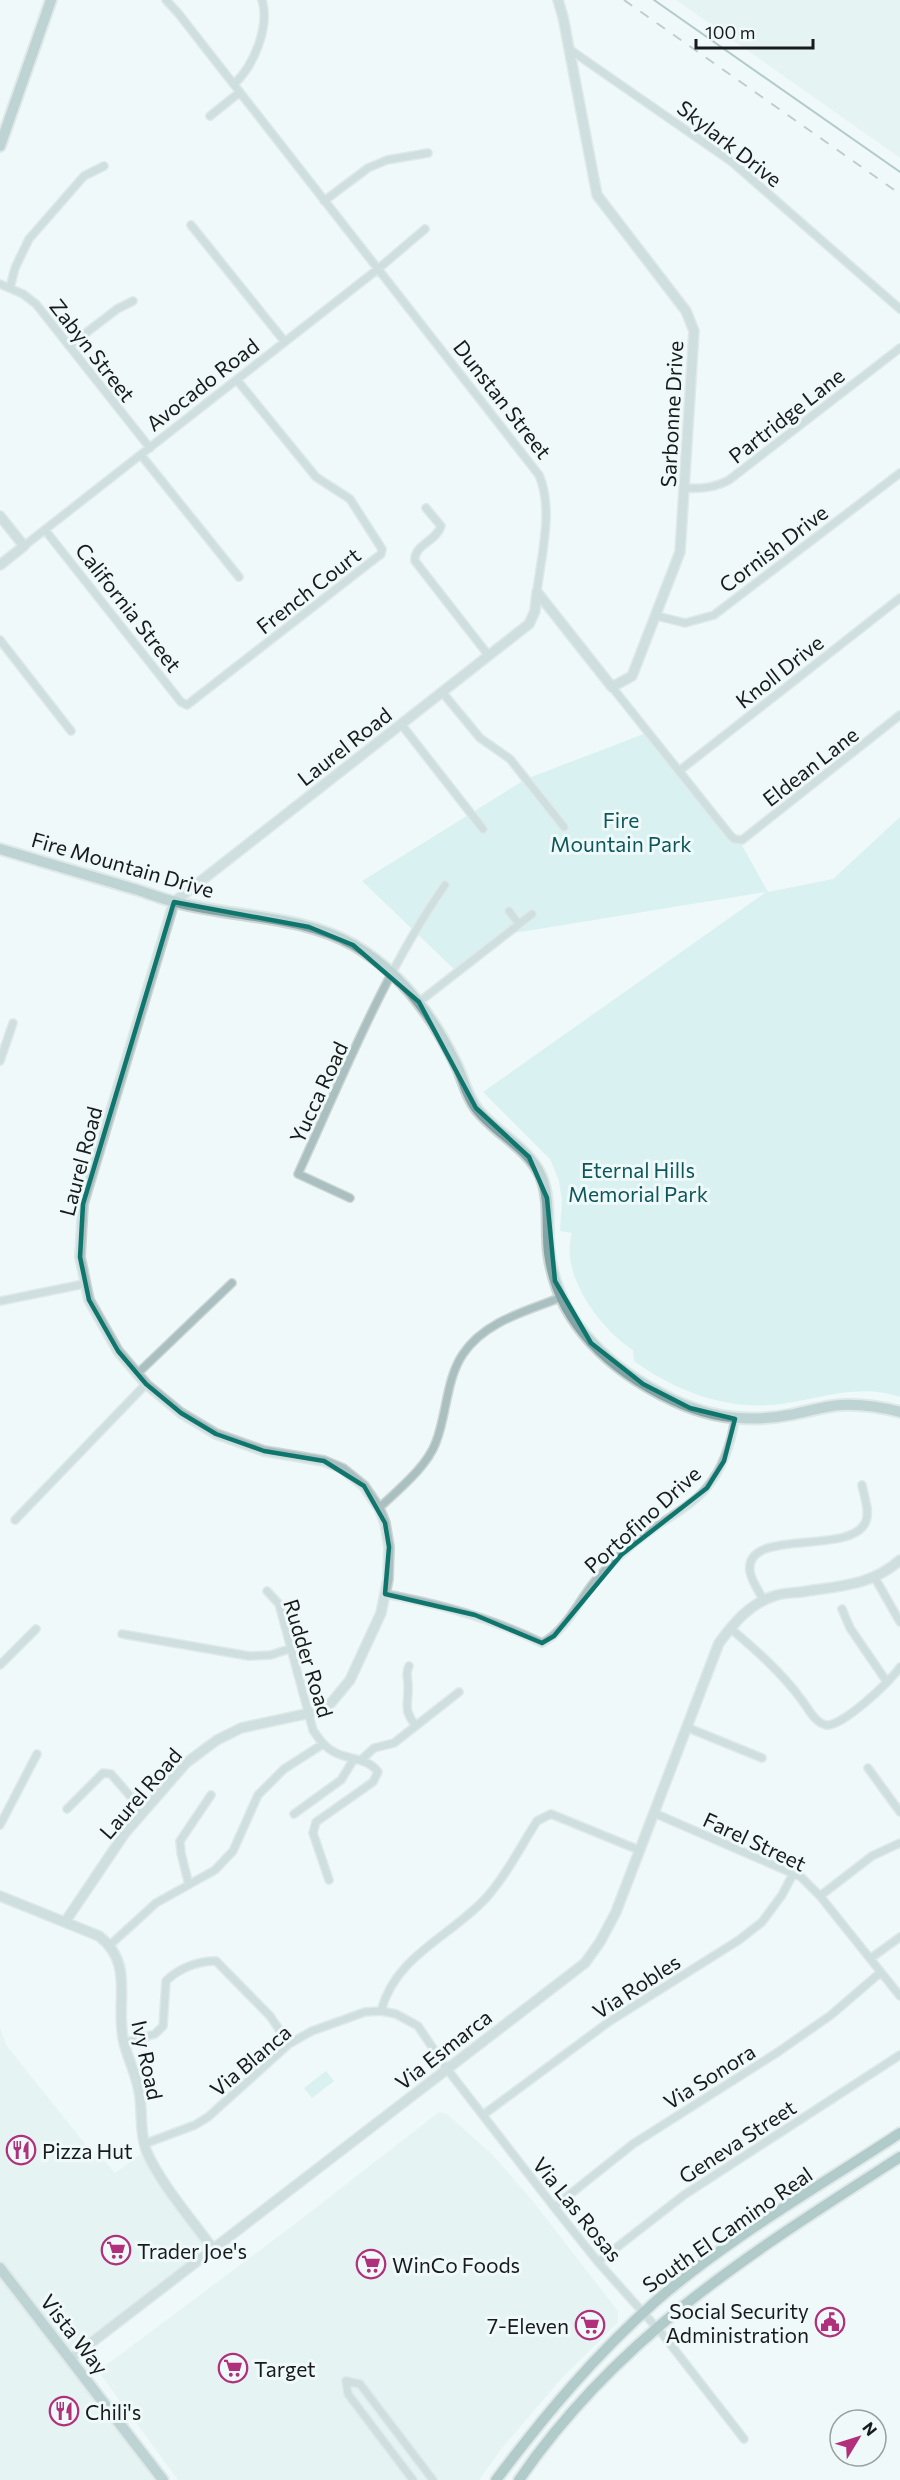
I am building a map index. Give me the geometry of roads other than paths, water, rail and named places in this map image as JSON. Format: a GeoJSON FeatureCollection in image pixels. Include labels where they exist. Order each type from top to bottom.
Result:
{"type":"FeatureCollection","features":[{"type":"Feature","properties":{"kind":"main road"},"geometry":{"type":"LineString","coordinates":[[0,146],[51,0]]}},
{"type":"Feature","properties":{"kind":"main road","name":"Fire Mountain Drive"},"geometry":{"type":"LineString","coordinates":[[0,849],[174,902],[282,919],[309,927],[353,945],[391,972],[433,1020],[476,1108],[529,1157],[541,1176],[547,1198],[550,1257],[555,1281],[578,1327],[591,1343],[621,1370],[643,1384],[690,1408],[735,1419],[751,1420],[786,1416],[839,1405],[877,1407],[900,1412]]}},
{"type":"Feature","properties":{"kind":"main road","name":"South El Camino Real"},"geometry":{"type":"LineString","coordinates":[[496,2480],[547,2413],[585,2369],[643,2313],[722,2251],[900,2133]]}},
{"type":"Feature","properties":{"kind":"main road","name":"South El Camino Real"},"geometry":{"type":"LineString","coordinates":[[519,2480],[561,2423],[598,2382],[656,2327],[717,2278],[761,2247],[900,2157]]}},
{"type":"Feature","properties":{"kind":"main road","name":"Vista Way"},"geometry":{"type":"LineString","coordinates":[[0,2268],[163,2480]]}},
{"type":"Feature","properties":{"kind":"street","name":"Dunstan Street"},"geometry":{"type":"LineString","coordinates":[[166,0],[539,475],[545,488],[546,511],[537,592]]}},
{"type":"Feature","properties":{"kind":"street"},"geometry":{"type":"LineString","coordinates":[[234,84],[240,78],[261,41],[265,24],[262,0]]}},
{"type":"Feature","properties":{"kind":"street"},"geometry":{"type":"LineString","coordinates":[[558,0],[569,49]]}},
{"type":"Feature","properties":{"kind":"street","name":"Skylark Drive"},"geometry":{"type":"LineString","coordinates":[[569,49],[732,162],[900,309]]}},
{"type":"Feature","properties":{"kind":"street","name":"Sarbonne Drive"},"geometry":{"type":"LineString","coordinates":[[569,49],[597,195],[686,311],[694,331],[680,552],[632,676],[612,687]]}},
{"type":"Feature","properties":{"kind":"street"},"geometry":{"type":"LineString","coordinates":[[210,116],[240,92]]}},
{"type":"Feature","properties":{"kind":"street"},"geometry":{"type":"LineString","coordinates":[[324,201],[368,168],[387,160],[428,153]]}},
{"type":"Feature","properties":{"kind":"street"},"geometry":{"type":"LineString","coordinates":[[10,288],[15,268],[29,239],[84,176],[104,166]]}},
{"type":"Feature","properties":{"kind":"street"},"geometry":{"type":"LineString","coordinates":[[191,225],[285,342]]}},
{"type":"Feature","properties":{"kind":"street","name":"Avocado Road"},"geometry":{"type":"LineString","coordinates":[[0,565],[378,269],[425,229]]}},
{"type":"Feature","properties":{"kind":"street","name":"Zabyn Street"},"geometry":{"type":"LineString","coordinates":[[0,284],[23,294],[36,304],[150,448]]}},
{"type":"Feature","properties":{"kind":"street"},"geometry":{"type":"LineString","coordinates":[[69,346],[117,309],[133,302]]}},
{"type":"Feature","properties":{"kind":"street","name":"Partridge Lane"},"geometry":{"type":"LineString","coordinates":[[684,488],[709,487],[729,480],[900,348]]}},
{"type":"Feature","properties":{"kind":"street","name":"French Court"},"geometry":{"type":"LineString","coordinates":[[188,705],[381,554],[382,549],[350,499],[316,477],[237,380]]}},
{"type":"Feature","properties":{"kind":"street"},"geometry":{"type":"LineString","coordinates":[[141,455],[239,577]]}},
{"type":"Feature","properties":{"kind":"street","name":"Cornish Drive"},"geometry":{"type":"LineString","coordinates":[[657,616],[685,622],[714,615],[900,473]]}},
{"type":"Feature","properties":{"kind":"street"},"geometry":{"type":"LineString","coordinates":[[426,508],[441,526],[439,533],[417,551],[414,556],[415,561],[489,656]]}},
{"type":"Feature","properties":{"kind":"street"},"geometry":{"type":"LineString","coordinates":[[0,516],[24,546]]}},
{"type":"Feature","properties":{"kind":"street","name":"California Street"},"geometry":{"type":"LineString","coordinates":[[45,530],[181,702],[188,705]]}},
{"type":"Feature","properties":{"kind":"street"},"geometry":{"type":"LineString","coordinates":[[537,592],[679,771]]}},
{"type":"Feature","properties":{"kind":"street","name":"Laurel Road"},"geometry":{"type":"LineString","coordinates":[[64,1922],[125,1833],[186,1763],[217,1740],[241,1728],[310,1713],[332,1703],[350,1680],[381,1614],[388,1579],[389,1547],[386,1523],[364,1486],[343,1469],[324,1461],[264,1451],[216,1434],[181,1413],[137,1374],[104,1331],[89,1300],[84,1284],[80,1246],[83,1204],[174,902],[529,624],[535,611],[537,592]]}},
{"type":"Feature","properties":{"kind":"street","name":"Knoll Drive"},"geometry":{"type":"LineString","coordinates":[[679,771],[900,598]]}},
{"type":"Feature","properties":{"kind":"street"},"geometry":{"type":"LineString","coordinates":[[0,640],[71,731]]}},
{"type":"Feature","properties":{"kind":"street"},"geometry":{"type":"LineString","coordinates":[[442,692],[480,738],[510,759],[564,827]]}},
{"type":"Feature","properties":{"kind":"street","name":"Eldean Lane"},"geometry":{"type":"LineString","coordinates":[[679,771],[730,835],[742,840],[900,715]]}},
{"type":"Feature","properties":{"kind":"street"},"geometry":{"type":"LineString","coordinates":[[401,724],[483,829]]}},
{"type":"Feature","properties":{"kind":"street"},"geometry":{"type":"LineString","coordinates":[[391,972],[420,920],[445,885]]}},
{"type":"Feature","properties":{"kind":"street"},"geometry":{"type":"LineString","coordinates":[[509,911],[519,924]]}},
{"type":"Feature","properties":{"kind":"street"},"geometry":{"type":"LineString","coordinates":[[419,1002],[532,914]]}},
{"type":"Feature","properties":{"kind":"street","name":"Yucca Road"},"geometry":{"type":"LineString","coordinates":[[350,1198],[298,1174],[391,972]]}},
{"type":"Feature","properties":{"kind":"street"},"geometry":{"type":"LineString","coordinates":[[0,1061],[13,1023]]}},
{"type":"Feature","properties":{"kind":"street"},"geometry":{"type":"LineString","coordinates":[[137,1374],[231,1283]]}},
{"type":"Feature","properties":{"kind":"street"},"geometry":{"type":"LineString","coordinates":[[0,1302],[84,1284]]}},
{"type":"Feature","properties":{"kind":"street"},"geometry":{"type":"LineString","coordinates":[[379,1508],[412,1477],[436,1444],[453,1378],[464,1354],[499,1322],[562,1297]]}},
{"type":"Feature","properties":{"kind":"street"},"geometry":{"type":"LineString","coordinates":[[15,1520],[146,1384]]}},
{"type":"Feature","properties":{"kind":"street","name":"Portofino Drive"},"geometry":{"type":"LineString","coordinates":[[384,1594],[475,1615],[510,1627],[542,1643],[549,1640],[596,1581],[621,1555],[652,1529],[697,1499],[707,1488],[724,1461],[735,1419]]}},
{"type":"Feature","properties":{"kind":"street"},"geometry":{"type":"LineString","coordinates":[[764,1601],[750,1572],[751,1562],[756,1554],[768,1547],[848,1537],[863,1527],[866,1521],[862,1485]]}},
{"type":"Feature","properties":{"kind":"street"},"geometry":{"type":"LineString","coordinates":[[900,1560],[886,1573],[875,1578],[850,1585],[774,1596],[745,1613],[730,1628],[763,1656],[794,1689],[817,1720],[824,1725],[835,1724],[887,1683],[900,1667]]}},
{"type":"Feature","properties":{"kind":"street"},"geometry":{"type":"LineString","coordinates":[[875,1578],[900,1622]]}},
{"type":"Feature","properties":{"kind":"street","name":"Rudder Road"},"geometry":{"type":"LineString","coordinates":[[267,1591],[279,1604],[313,1730],[323,1744],[335,1753],[358,1759]]}},
{"type":"Feature","properties":{"kind":"street"},"geometry":{"type":"LineString","coordinates":[[842,1609],[850,1628],[887,1683]]}},
{"type":"Feature","properties":{"kind":"street","name":"Via Esmarca"},"geometry":{"type":"LineString","coordinates":[[70,2359],[585,1963],[600,1942],[616,1912],[718,1643],[730,1628]]}},
{"type":"Feature","properties":{"kind":"street"},"geometry":{"type":"LineString","coordinates":[[0,1665],[36,1629]]}},
{"type":"Feature","properties":{"kind":"street"},"geometry":{"type":"LineString","coordinates":[[122,1634],[249,1656],[270,1655],[292,1648]]}},
{"type":"Feature","properties":{"kind":"street"},"geometry":{"type":"LineString","coordinates":[[409,1666],[406,1676],[408,1685],[405,1706],[416,1726]]}},
{"type":"Feature","properties":{"kind":"street"},"geometry":{"type":"LineString","coordinates":[[294,1814],[341,1780],[358,1759],[374,1748],[394,1743],[459,1692]]}},
{"type":"Feature","properties":{"kind":"street"},"geometry":{"type":"LineString","coordinates":[[686,1727],[762,1758]]}},
{"type":"Feature","properties":{"kind":"street"},"geometry":{"type":"LineString","coordinates":[[0,1896],[99,1936],[110,1945],[156,1903],[215,1870],[233,1851],[258,1795],[274,1776],[323,1744]]}},
{"type":"Feature","properties":{"kind":"street"},"geometry":{"type":"LineString","coordinates":[[0,1825],[38,1754]]}},
{"type":"Feature","properties":{"kind":"street"},"geometry":{"type":"LineString","coordinates":[[329,1880],[313,1833],[315,1822],[373,1782],[378,1772],[372,1764],[358,1759]]}},
{"type":"Feature","properties":{"kind":"street"},"geometry":{"type":"LineString","coordinates":[[868,1768],[900,1812]]}},
{"type":"Feature","properties":{"kind":"street"},"geometry":{"type":"LineString","coordinates":[[68,1809],[103,1773],[111,1774],[144,1812]]}},
{"type":"Feature","properties":{"kind":"street"},"geometry":{"type":"LineString","coordinates":[[189,1885],[180,1841],[211,1795]]}},
{"type":"Feature","properties":{"kind":"street","name":"Farel Street"},"geometry":{"type":"LineString","coordinates":[[654,1813],[793,1874],[820,1896],[900,1996]]}},
{"type":"Feature","properties":{"kind":"street"},"geometry":{"type":"LineString","coordinates":[[381,2011],[386,1994],[409,1961],[428,1945],[445,1935],[484,1900],[537,1821],[543,1817],[551,1814],[639,1850]]}},
{"type":"Feature","properties":{"kind":"street"},"geometry":{"type":"LineString","coordinates":[[820,1896],[872,1856],[900,1843]]}},
{"type":"Feature","properties":{"kind":"street","name":"Via Robles"},"geometry":{"type":"LineString","coordinates":[[483,2115],[610,2021],[762,1922],[782,1895],[793,1874]]}},
{"type":"Feature","properties":{"kind":"street"},"geometry":{"type":"LineString","coordinates":[[870,1958],[900,1937]]}},
{"type":"Feature","properties":{"kind":"street","name":"Ivy Road"},"geometry":{"type":"LineString","coordinates":[[110,1945],[120,1962],[122,1978],[120,2025],[140,2093],[144,2144],[159,2174],[213,2250]]}},
{"type":"Feature","properties":{"kind":"street"},"geometry":{"type":"LineString","coordinates":[[124,2043],[155,2034],[163,2026],[166,1981],[174,1973],[204,1961],[216,1961],[270,2016],[289,2044]]}},
{"type":"Feature","properties":{"kind":"street","name":"Via Sonora"},"geometry":{"type":"LineString","coordinates":[[554,2207],[633,2144],[778,2052],[831,2015],[880,1972]]}},
{"type":"Feature","properties":{"kind":"street","name":"Via Blanca"},"geometry":{"type":"LineString","coordinates":[[144,2144],[195,2126],[289,2044],[312,2031],[365,2012],[381,2011]]}},
{"type":"Feature","properties":{"kind":"street","name":"Via Las Rosas"},"geometry":{"type":"LineString","coordinates":[[381,2011],[396,2014],[418,2026],[447,2068],[554,2207],[598,2262],[656,2327],[744,2439]]}},
{"type":"Feature","properties":{"kind":"street","name":"Geneva Street"},"geometry":{"type":"LineString","coordinates":[[598,2262],[684,2195],[900,2055]]}},
{"type":"Feature","properties":{"kind":"street"},"geometry":{"type":"LineString","coordinates":[[413,2480],[348,2394],[346,2381],[360,2384],[433,2480]]}},
{"type":"Feature","properties":{"kind":"waterway"},"geometry":{"type":"LineString","coordinates":[[654,0],[900,172]]}},
{"type":"Feature","properties":{"kind":"railway"},"geometry":{"type":"LineString","coordinates":[[624,0],[900,194]]}},
{"type":"Feature","properties":{"kind":"place","name":"Pizza Hut"},"geometry":{"type":"Point","coordinates":[21,2150]}},
{"type":"Feature","properties":{"kind":"place","name":"Trader Joe's"},"geometry":{"type":"Point","coordinates":[116,2250]}},
{"type":"Feature","properties":{"kind":"place","name":"WinCo Foods"},"geometry":{"type":"Point","coordinates":[371,2264]}},
{"type":"Feature","properties":{"kind":"place","name":"Social Security Administration"},"geometry":{"type":"Point","coordinates":[830,2322]}},
{"type":"Feature","properties":{"kind":"place","name":"7-Eleven"},"geometry":{"type":"Point","coordinates":[590,2325]}},
{"type":"Feature","properties":{"kind":"place","name":"Target"},"geometry":{"type":"Point","coordinates":[233,2368]}},
{"type":"Feature","properties":{"kind":"place","name":"Chili's"},"geometry":{"type":"Point","coordinates":[64,2411]}},
{"type":"Feature","properties":{"kind":"park label","name":"Fire Mountain Park"},"geometry":{"type":"Point","coordinates":[621,831]}},
{"type":"Feature","properties":{"kind":"park label","name":"Eternal Hills Memorial Park"},"geometry":{"type":"Point","coordinates":[638,1181]}}]}
